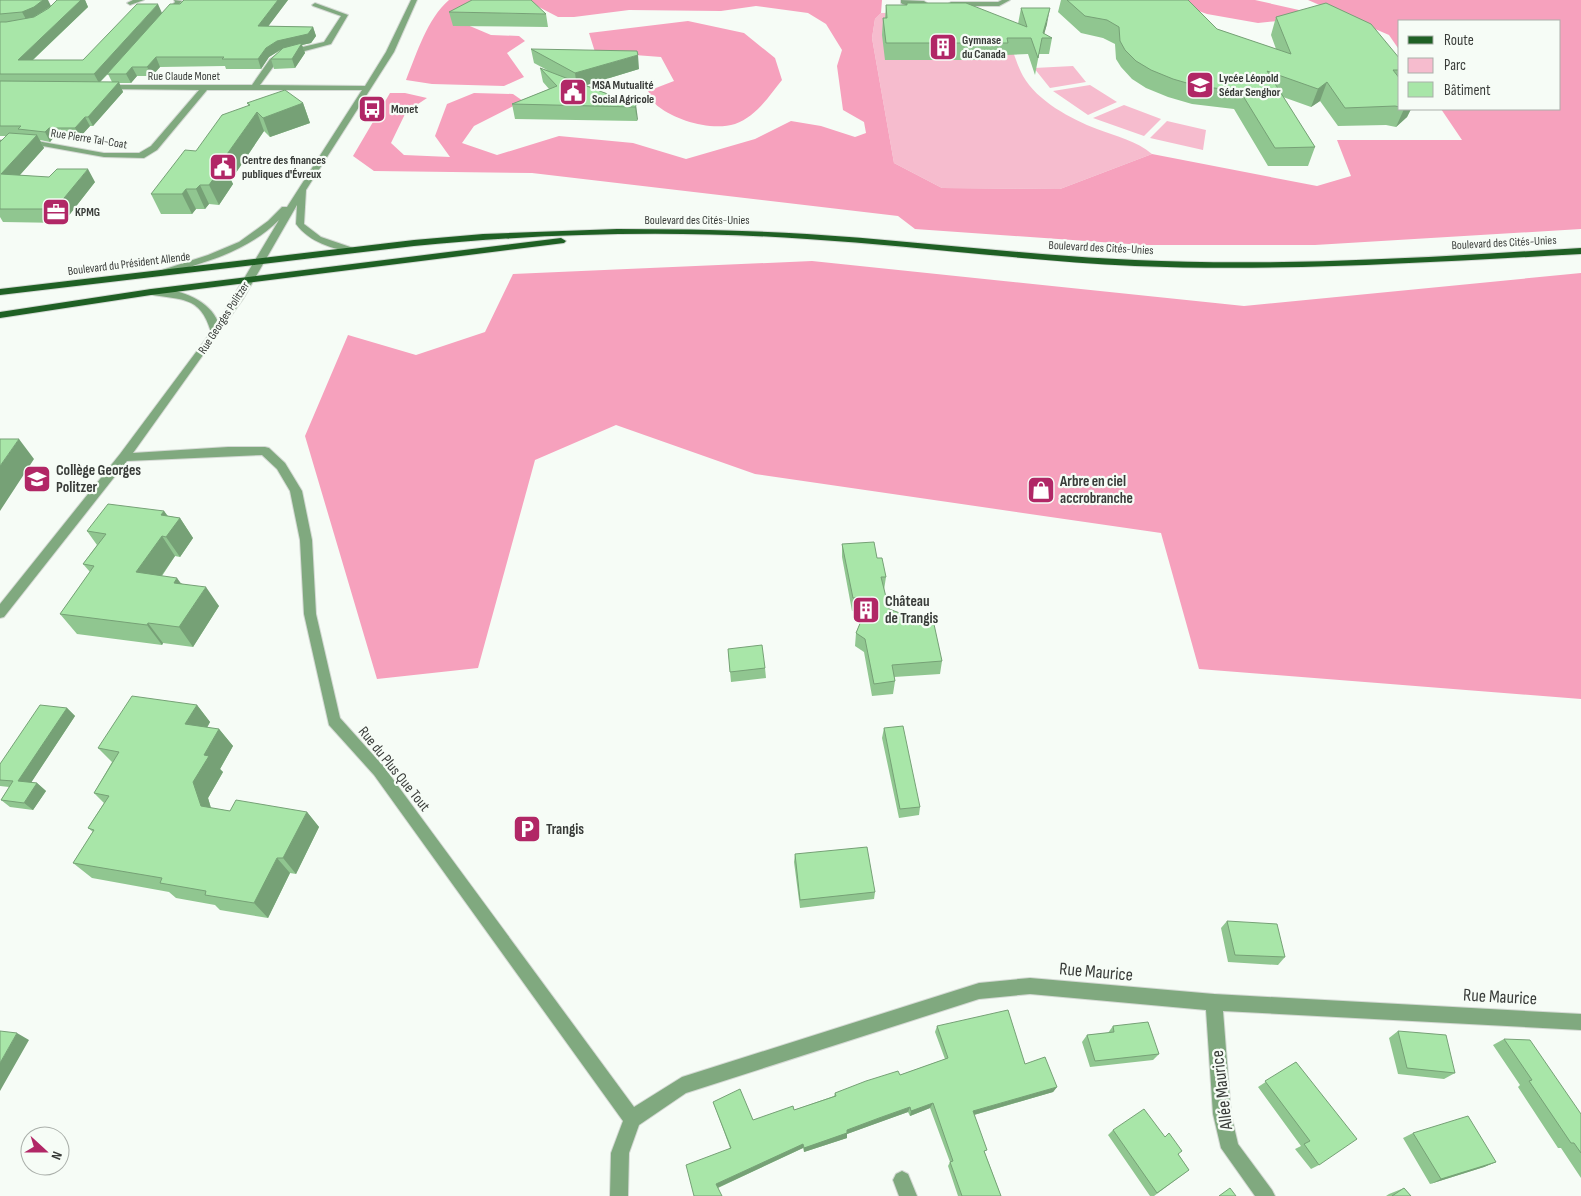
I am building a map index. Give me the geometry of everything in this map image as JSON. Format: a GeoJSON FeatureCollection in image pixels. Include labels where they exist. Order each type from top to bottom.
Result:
{"type":"FeatureCollection","features":[{"type":"Feature","properties":{"kind":"main road","name":"Boulevard des Cités-Unies"},"geometry":{"type":"LineString","coordinates":[[260,261],[481,237],[695,232],[788,234],[1054,259],[1138,264],[1247,266],[1348,263],[1581,251]]}},
{"type":"Feature","properties":{"kind":"main road","name":"Boulevard des Cités-Unies"},"geometry":{"type":"LineString","coordinates":[[249,280],[621,233]]}},
{"type":"Feature","properties":{"kind":"main road","name":"Boulevard du Président Allende"},"geometry":{"type":"LineString","coordinates":[[0,292],[260,261]]}},
{"type":"Feature","properties":{"kind":"main road"},"geometry":{"type":"LineString","coordinates":[[0,315],[151,292],[249,280]]}},
{"type":"Feature","properties":{"kind":"street"},"geometry":{"type":"LineString","coordinates":[[130,3],[141,0]]}},
{"type":"Feature","properties":{"kind":"street"},"geometry":{"type":"LineString","coordinates":[[160,22],[179,1],[176,0]]}},
{"type":"Feature","properties":{"kind":"street","name":"Rue Georges Politzer"},"geometry":{"type":"LineString","coordinates":[[0,614],[124,457],[216,332],[302,190],[390,52],[414,0]]}},
{"type":"Feature","properties":{"kind":"street"},"geometry":{"type":"LineString","coordinates":[[904,0],[904,3],[933,4]]}},
{"type":"Feature","properties":{"kind":"street"},"geometry":{"type":"LineString","coordinates":[[942,4],[999,4],[1007,0]]}},
{"type":"Feature","properties":{"kind":"street"},"geometry":{"type":"LineString","coordinates":[[255,87],[273,61],[284,54],[326,44],[345,16],[315,5]]}},
{"type":"Feature","properties":{"kind":"street"},"geometry":{"type":"LineString","coordinates":[[102,87],[108,80]]}},
{"type":"Feature","properties":{"kind":"street","name":"Rue Claude Monet"},"geometry":{"type":"LineString","coordinates":[[92,87],[368,88]]}},
{"type":"Feature","properties":{"kind":"street","name":"Rue Pierre Tal-Coat"},"geometry":{"type":"LineString","coordinates":[[0,142],[38,143],[104,155],[141,156],[154,148],[204,88]]}},
{"type":"Feature","properties":{"kind":"street"},"geometry":{"type":"LineString","coordinates":[[302,190],[300,224],[306,232],[322,242],[354,250]]}},
{"type":"Feature","properties":{"kind":"street"},"geometry":{"type":"LineString","coordinates":[[150,274],[208,260],[233,250],[252,238],[282,212],[302,190]]}},
{"type":"Feature","properties":{"kind":"street"},"geometry":{"type":"LineString","coordinates":[[151,292],[173,294],[195,302],[209,312],[216,332]]}},
{"type":"Feature","properties":{"kind":"street","name":"Rue du Plus Que Tout"},"geometry":{"type":"LineString","coordinates":[[124,457],[204,452],[265,451],[281,466],[296,491],[306,540],[310,614],[334,721],[379,771],[632,1119]]}},
{"type":"Feature","properties":{"kind":"street","name":"Rue Maurice"},"geometry":{"type":"LineString","coordinates":[[632,1119],[682,1086],[979,992],[1030,986],[1214,1002],[1581,1022]]}},
{"type":"Feature","properties":{"kind":"street","name":"Allée Maurice"},"geometry":{"type":"LineString","coordinates":[[1214,1002],[1222,1114],[1230,1148],[1266,1196]]}},
{"type":"Feature","properties":{"kind":"street"},"geometry":{"type":"LineString","coordinates":[[619,1196],[620,1153],[632,1119]]}},
{"type":"Feature","properties":{"kind":"green space"},"geometry":{"type":"Polygon","coordinates":[[[972,12],[1003,18],[1014,55],[1023,76],[1029,85],[1046,101],[1076,120],[1133,142],[1152,154],[1060,189],[942,188],[894,163],[872,38],[875,19],[881,13],[972,12]]]}},
{"type":"Feature","properties":{"kind":"green space"},"geometry":{"type":"Polygon","coordinates":[[[1073,66],[1086,82],[1050,88],[1034,68],[1073,66]]]}},
{"type":"Feature","properties":{"kind":"green space"},"geometry":{"type":"Polygon","coordinates":[[[1090,85],[1117,102],[1088,115],[1053,91],[1090,85]]]}},
{"type":"Feature","properties":{"kind":"green space"},"geometry":{"type":"Polygon","coordinates":[[[1124,105],[1161,119],[1144,136],[1093,118],[1124,105]]]}},
{"type":"Feature","properties":{"kind":"green space"},"geometry":{"type":"Polygon","coordinates":[[[1167,121],[1206,130],[1203,150],[1150,138],[1167,121]]]}},
{"type":"Feature","properties":{"kind":"shaded area"},"geometry":{"type":"Polygon","coordinates":[[[449,0],[882,0],[881,13],[875,19],[872,38],[894,163],[942,188],[1060,189],[1152,154],[1317,186],[1351,176],[1337,140],[1462,140],[1442,110],[1561,110],[1561,20],[1398,20],[1398,48],[1389,35],[1308,0],[1581,0],[1581,229],[1315,245],[1143,245],[915,229],[898,216],[532,173],[374,171],[353,156],[390,93],[405,93],[427,98],[406,112],[391,143],[404,155],[450,157],[435,136],[447,104],[474,93],[513,94],[523,101],[474,126],[462,143],[497,155],[559,136],[633,143],[686,159],[755,139],[791,121],[821,126],[855,137],[866,133],[864,122],[843,110],[837,66],[842,50],[826,24],[808,13],[756,6],[721,11],[629,10],[574,17],[558,17],[535,5],[458,21],[491,35],[519,36],[525,41],[507,53],[524,77],[504,86],[432,84],[406,80],[429,27],[441,8],[449,0]]]}},
{"type":"Feature","properties":{"kind":"shaded area"},"geometry":{"type":"Polygon","coordinates":[[[1183,0],[1255,0],[1299,10],[1288,20],[1258,23],[1207,14],[1196,10],[1183,0]]]}},
{"type":"Feature","properties":{"kind":"shaded area"},"geometry":{"type":"Polygon","coordinates":[[[688,21],[744,33],[775,58],[782,80],[762,105],[743,121],[726,126],[706,125],[675,117],[666,112],[656,104],[648,91],[674,81],[661,57],[595,52],[589,33],[688,21]]]}},
{"type":"Feature","properties":{"kind":"shaded area"},"geometry":{"type":"Polygon","coordinates":[[[812,261],[1244,306],[1581,273],[1581,699],[1199,669],[1161,533],[755,474],[616,425],[535,460],[478,668],[377,679],[305,436],[348,335],[416,355],[485,332],[513,274],[812,261]]]}},
{"type":"Feature","properties":{"kind":"building"},"geometry":{"type":"Polygon","coordinates":[[[0,0],[43,0],[34,7],[22,12],[0,14],[0,0]]]}},
{"type":"Feature","properties":{"kind":"building"},"geometry":{"type":"Polygon","coordinates":[[[57,0],[81,0],[18,60],[83,60],[137,4],[158,4],[94,74],[0,74],[0,22],[34,17],[49,8],[57,0]]]}},
{"type":"Feature","properties":{"kind":"building"},"geometry":{"type":"Polygon","coordinates":[[[184,0],[278,0],[258,26],[313,27],[308,34],[277,41],[266,48],[258,59],[156,57],[147,67],[132,67],[126,74],[107,74],[170,4],[180,4],[184,0]]]}},
{"type":"Feature","properties":{"kind":"building"},"geometry":{"type":"Polygon","coordinates":[[[472,0],[531,0],[546,14],[449,12],[472,0]]]}},
{"type":"Feature","properties":{"kind":"building"},"geometry":{"type":"Polygon","coordinates":[[[1067,0],[1188,0],[1217,29],[1291,54],[1276,17],[1326,3],[1371,24],[1398,57],[1398,70],[1393,70],[1398,76],[1398,107],[1345,108],[1327,82],[1318,89],[1267,71],[1315,147],[1275,148],[1240,91],[1197,86],[1151,70],[1136,61],[1125,50],[1120,41],[1119,27],[1107,20],[1085,16],[1067,0]]]}},
{"type":"Feature","properties":{"kind":"building"},"geometry":{"type":"Polygon","coordinates":[[[907,3],[966,3],[1027,27],[1021,8],[1050,8],[1043,33],[1052,38],[1042,38],[1038,58],[1031,38],[1007,38],[1008,43],[886,43],[883,18],[887,18],[886,5],[907,5],[907,3]]]}},
{"type":"Feature","properties":{"kind":"building"},"geometry":{"type":"Polygon","coordinates":[[[302,43],[292,59],[271,59],[283,48],[302,43]]]}},
{"type":"Feature","properties":{"kind":"building"},"geometry":{"type":"Polygon","coordinates":[[[531,49],[637,51],[638,55],[575,73],[531,49]]]}},
{"type":"Feature","properties":{"kind":"building"},"geometry":{"type":"Polygon","coordinates":[[[540,68],[636,105],[635,107],[512,104],[557,86],[540,68]]]}},
{"type":"Feature","properties":{"kind":"building"},"geometry":{"type":"Polygon","coordinates":[[[0,81],[119,82],[88,117],[85,117],[75,128],[49,128],[45,132],[18,129],[21,126],[0,126],[0,81]]]}},
{"type":"Feature","properties":{"kind":"building"},"geometry":{"type":"Polygon","coordinates":[[[285,90],[303,103],[263,118],[257,112],[220,164],[224,164],[209,185],[200,185],[196,189],[186,189],[182,194],[151,194],[185,150],[196,151],[222,115],[250,105],[247,103],[285,90]]]}},
{"type":"Feature","properties":{"kind":"building"},"geometry":{"type":"Polygon","coordinates":[[[9,133],[37,135],[1,174],[49,177],[57,169],[88,169],[55,209],[0,209],[0,142],[9,133]]]}},
{"type":"Feature","properties":{"kind":"building"},"geometry":{"type":"Polygon","coordinates":[[[0,439],[19,439],[0,466],[0,439]]]}},
{"type":"Feature","properties":{"kind":"building"},"geometry":{"type":"Polygon","coordinates":[[[108,504],[164,511],[161,515],[180,518],[166,537],[162,536],[136,572],[177,578],[174,583],[206,587],[179,627],[60,614],[94,566],[83,564],[106,534],[87,531],[108,504]]]}},
{"type":"Feature","properties":{"kind":"building"},"geometry":{"type":"Polygon","coordinates":[[[874,542],[877,558],[882,558],[886,577],[881,577],[889,609],[908,616],[932,615],[942,661],[892,665],[895,681],[874,684],[865,639],[856,633],[871,597],[853,598],[842,544],[874,542]]]}},
{"type":"Feature","properties":{"kind":"building"},"geometry":{"type":"Polygon","coordinates":[[[762,645],[765,668],[730,672],[728,649],[762,645]]]}},
{"type":"Feature","properties":{"kind":"building"},"geometry":{"type":"Polygon","coordinates":[[[132,696],[197,705],[185,724],[219,729],[204,755],[209,756],[193,782],[201,806],[230,811],[236,800],[307,812],[283,858],[277,858],[254,903],[205,895],[206,891],[160,883],[162,878],[73,863],[94,830],[88,828],[109,796],[94,793],[119,752],[98,748],[132,696]]]}},
{"type":"Feature","properties":{"kind":"building"},"geometry":{"type":"Polygon","coordinates":[[[40,705],[67,708],[18,781],[37,783],[24,803],[1,800],[13,781],[0,780],[0,764],[40,705]]]}},
{"type":"Feature","properties":{"kind":"building"},"geometry":{"type":"Polygon","coordinates":[[[903,726],[920,807],[900,809],[884,728],[903,726]]]}},
{"type":"Feature","properties":{"kind":"building"},"geometry":{"type":"Polygon","coordinates":[[[867,847],[875,892],[800,900],[795,854],[867,847]]]}},
{"type":"Feature","properties":{"kind":"building"},"geometry":{"type":"Polygon","coordinates":[[[1227,921],[1277,924],[1285,957],[1235,955],[1227,921]]]}},
{"type":"Feature","properties":{"kind":"building"},"geometry":{"type":"Polygon","coordinates":[[[1008,1010],[1025,1064],[1045,1057],[1057,1087],[973,1111],[987,1150],[984,1151],[1001,1196],[962,1196],[950,1162],[953,1161],[933,1103],[911,1111],[910,1107],[847,1130],[847,1133],[804,1148],[803,1144],[716,1184],[722,1196],[694,1196],[686,1165],[731,1148],[713,1102],[740,1089],[753,1120],[793,1106],[794,1110],[836,1096],[835,1093],[866,1081],[898,1071],[900,1075],[948,1058],[937,1026],[1008,1010]]]}},
{"type":"Feature","properties":{"kind":"building"},"geometry":{"type":"Polygon","coordinates":[[[1148,1022],[1159,1054],[1095,1061],[1087,1035],[1114,1032],[1113,1026],[1148,1022]]]}},
{"type":"Feature","properties":{"kind":"building"},"geometry":{"type":"Polygon","coordinates":[[[0,1031],[17,1033],[0,1063],[0,1031]]]}},
{"type":"Feature","properties":{"kind":"building"},"geometry":{"type":"Polygon","coordinates":[[[1398,1031],[1446,1035],[1455,1073],[1407,1068],[1398,1031]]]}},
{"type":"Feature","properties":{"kind":"building"},"geometry":{"type":"Polygon","coordinates":[[[1504,1039],[1530,1040],[1581,1114],[1581,1153],[1574,1143],[1571,1143],[1529,1081],[1532,1080],[1504,1039]]]}},
{"type":"Feature","properties":{"kind":"building"},"geometry":{"type":"Polygon","coordinates":[[[1296,1062],[1357,1139],[1319,1165],[1304,1144],[1310,1141],[1265,1081],[1296,1062]]]}},
{"type":"Feature","properties":{"kind":"building"},"geometry":{"type":"Polygon","coordinates":[[[1144,1109],[1165,1137],[1169,1133],[1182,1151],[1178,1154],[1189,1170],[1157,1193],[1113,1130],[1144,1109]]]}},
{"type":"Feature","properties":{"kind":"building"},"geometry":{"type":"Polygon","coordinates":[[[1468,1116],[1496,1162],[1441,1179],[1413,1133],[1468,1116]]]}},
{"type":"Feature","properties":{"kind":"building"},"geometry":{"type":"Polygon","coordinates":[[[1230,1188],[1236,1196],[1219,1196],[1230,1188]]]}},
{"type":"Feature","properties":{"kind":"building"},"geometry":{"type":"Polygon","coordinates":[[[1404,1188],[1411,1196],[1392,1196],[1404,1188]]]}},
{"type":"Feature","properties":{"kind":"place","name":"Gymnase du Canada"},"geometry":{"type":"Point","coordinates":[943,47]}},
{"type":"Feature","properties":{"kind":"place","name":"Lycée Léopold Sédar Senghor"},"geometry":{"type":"Point","coordinates":[1200,85]}},
{"type":"Feature","properties":{"kind":"place","name":"MSA Mutualité Social Agricole"},"geometry":{"type":"Point","coordinates":[573,92]}},
{"type":"Feature","properties":{"kind":"place","name":"Monet"},"geometry":{"type":"Point","coordinates":[372,109]}},
{"type":"Feature","properties":{"kind":"place","name":"Centre des finances publiques d'Évreux"},"geometry":{"type":"Point","coordinates":[223,167]}},
{"type":"Feature","properties":{"kind":"place","name":"KPMG"},"geometry":{"type":"Point","coordinates":[56,212]}},
{"type":"Feature","properties":{"kind":"place","name":"Collège Georges Politzer"},"geometry":{"type":"Point","coordinates":[37,479]}},
{"type":"Feature","properties":{"kind":"place","name":"Arbre en ciel accrobranche"},"geometry":{"type":"Point","coordinates":[1041,490]}},
{"type":"Feature","properties":{"kind":"place","name":"Château de Trangis"},"geometry":{"type":"Point","coordinates":[866,610]}},
{"type":"Feature","properties":{"kind":"place","name":"Trangis"},"geometry":{"type":"Point","coordinates":[527,829]}}]}
